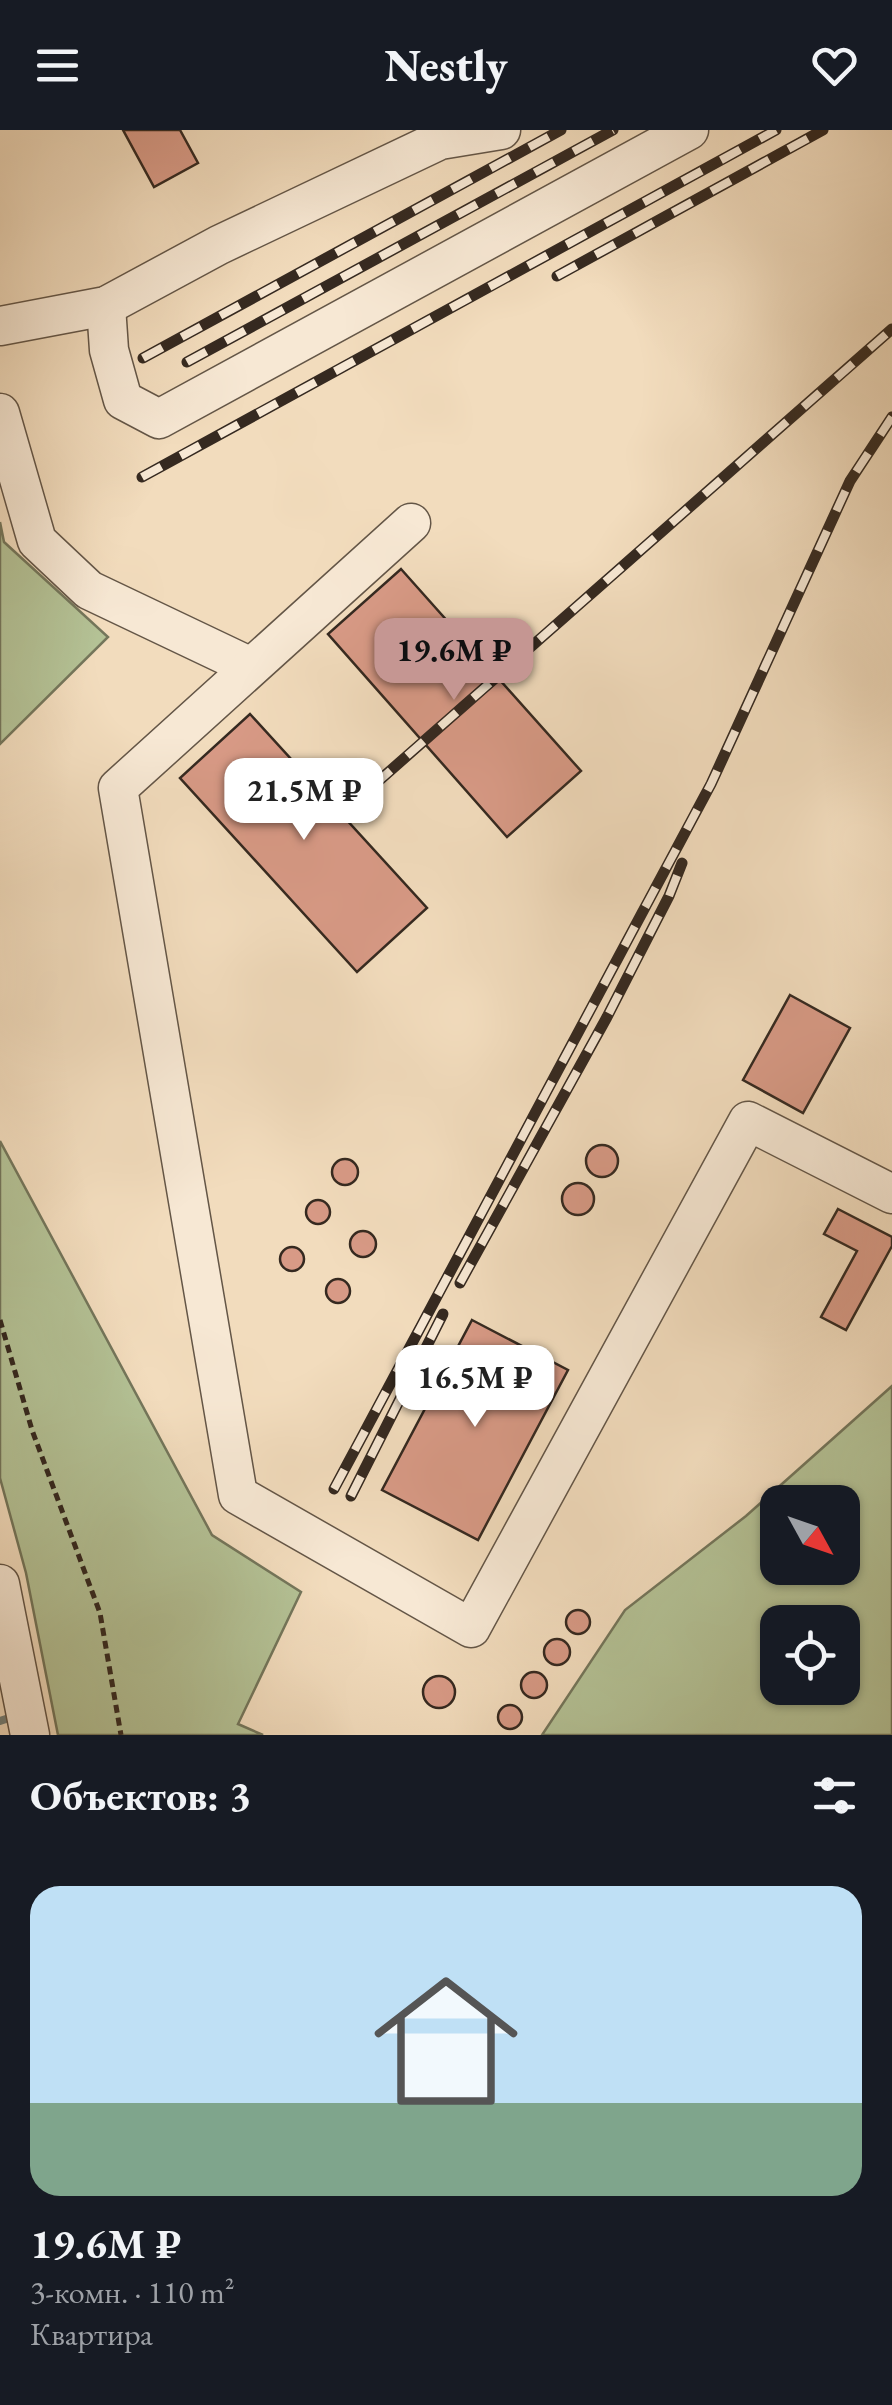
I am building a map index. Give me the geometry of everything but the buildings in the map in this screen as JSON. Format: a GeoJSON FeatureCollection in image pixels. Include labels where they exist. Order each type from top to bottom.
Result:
{"type":"FeatureCollection","features":[{"type":"Feature","properties":{"kind":"lane"},"geometry":{"type":"LineString","coordinates":[[0,326],[106,306],[219,246],[440,140],[501,130]]}},
{"type":"Feature","properties":{"kind":"lane"},"geometry":{"type":"LineString","coordinates":[[106,306],[109,350],[123,400],[159,418],[689,130]]}},
{"type":"Feature","properties":{"kind":"lane"},"geometry":{"type":"LineString","coordinates":[[0,413],[36,541],[89,590],[251,667]]}},
{"type":"Feature","properties":{"kind":"lane"},"geometry":{"type":"LineString","coordinates":[[410,523],[118,788],[238,1496],[472,1628],[748,1121],[892,1194]]}},
{"type":"Feature","properties":{"kind":"lane"},"geometry":{"type":"LineString","coordinates":[[0,1584],[30,1735]]}},
{"type":"Feature","properties":{"kind":"path"},"geometry":{"type":"LineString","coordinates":[[0,1320],[32,1430],[100,1613],[121,1735]]}},
{"type":"Feature","properties":{"kind":"green space"},"geometry":{"type":"Polygon","coordinates":[[[0,522],[4,542],[108,637],[0,744],[0,522]]]}},
{"type":"Feature","properties":{"kind":"green space"},"geometry":{"type":"Polygon","coordinates":[[[0,1141],[212,1535],[301,1592],[238,1724],[263,1735],[58,1735],[26,1573],[0,1478],[0,1141]]]}},
{"type":"Feature","properties":{"kind":"green space"},"geometry":{"type":"Polygon","coordinates":[[[892,1386],[892,1735],[542,1735],[625,1610],[760,1504],[760,1585],[860,1585],[860,1485],[781,1485],[892,1386]]]}},
{"type":"Feature","properties":{"kind":"waterway"},"geometry":{"type":"LineString","coordinates":[[0,1721],[12,1717]]}},
{"type":"Feature","properties":{"kind":"railway"},"geometry":{"type":"LineString","coordinates":[[143,358],[561,130]]}},
{"type":"Feature","properties":{"kind":"railway"},"geometry":{"type":"LineString","coordinates":[[187,362],[613,130]]}},
{"type":"Feature","properties":{"kind":"railway"},"geometry":{"type":"LineString","coordinates":[[142,477],[776,130]]}},
{"type":"Feature","properties":{"kind":"railway"},"geometry":{"type":"LineString","coordinates":[[557,276],[823,130]]}},
{"type":"Feature","properties":{"kind":"railway"},"geometry":{"type":"LineString","coordinates":[[341,814],[892,329]]}},
{"type":"Feature","properties":{"kind":"railway"},"geometry":{"type":"LineString","coordinates":[[334,1489],[711,784],[850,481],[892,417]]}},
{"type":"Feature","properties":{"kind":"railway"},"geometry":{"type":"LineString","coordinates":[[460,1283],[607,1017],[682,863]]}},
{"type":"Feature","properties":{"kind":"railway"},"geometry":{"type":"LineString","coordinates":[[351,1496],[443,1314]]}}]}
